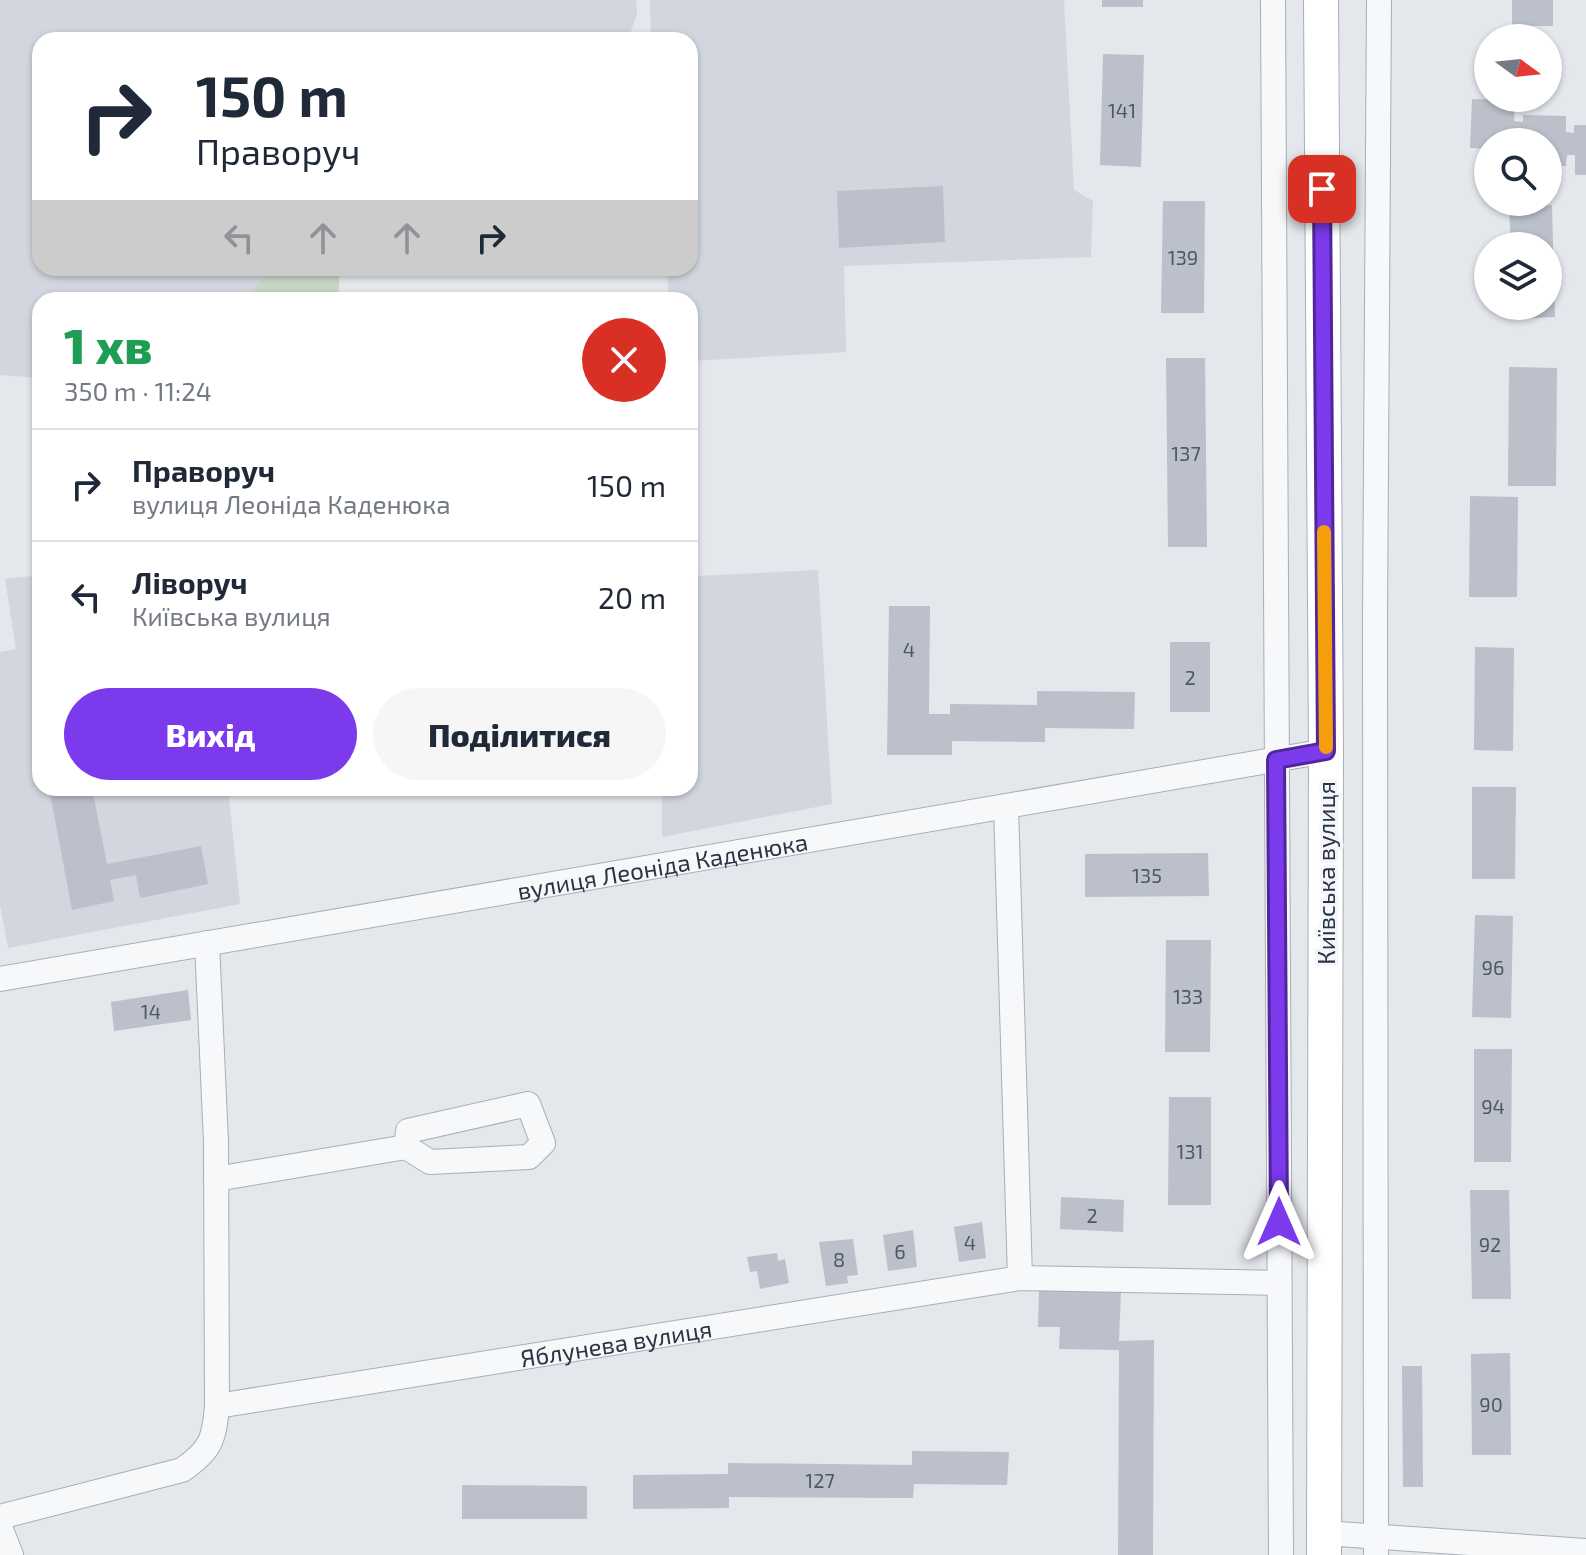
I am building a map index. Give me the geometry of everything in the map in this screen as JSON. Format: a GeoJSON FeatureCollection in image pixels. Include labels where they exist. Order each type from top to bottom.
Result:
{"type":"FeatureCollection","features":[{"type":"Feature","properties":{"kind":"main road","name":"Київська вулиця"},"geometry":{"type":"LineString","coordinates":[[1321,0],[1326,751],[1324,1544]]}},
{"type":"Feature","properties":{"kind":"street"},"geometry":{"type":"LineString","coordinates":[[1273,0],[1281,1555]]}},
{"type":"Feature","properties":{"kind":"street"},"geometry":{"type":"LineString","coordinates":[[1376,1546],[1375,603],[1379,0]]}},
{"type":"Feature","properties":{"kind":"street","name":"вулиця Леоніда Каденюка"},"geometry":{"type":"LineString","coordinates":[[0,979],[1326,751]]}},
{"type":"Feature","properties":{"kind":"street"},"geometry":{"type":"LineString","coordinates":[[1006,806],[1020,1278]]}},
{"type":"Feature","properties":{"kind":"street"},"geometry":{"type":"LineString","coordinates":[[0,1517],[182,1470],[204,1455],[215,1433],[216,1179],[207,943]]}},
{"type":"Feature","properties":{"kind":"street"},"geometry":{"type":"LineString","coordinates":[[216,1179],[406,1147],[430,1162],[529,1157],[543,1143],[528,1104],[408,1131],[406,1147]]}},
{"type":"Feature","properties":{"kind":"street","name":"Яблунева вулиця"},"geometry":{"type":"LineString","coordinates":[[217,1406],[1020,1278],[1279,1283]]}},
{"type":"Feature","properties":{"kind":"street"},"geometry":{"type":"LineString","coordinates":[[0,1527],[11,1555]]}},
{"type":"Feature","properties":{"kind":"street"},"geometry":{"type":"LineString","coordinates":[[1324,1544],[1586,1551]]}},
{"type":"Feature","properties":{"kind":"shaded area"},"geometry":{"type":"Polygon","coordinates":[[[0,0],[636,0],[637,14],[631,32],[32,32],[32,276],[264,276],[252,292],[32,292],[32,377],[0,375],[0,0]]]}},
{"type":"Feature","properties":{"kind":"shaded area"},"geometry":{"type":"Polygon","coordinates":[[[650,0],[1064,0],[1074,190],[1093,201],[1091,257],[844,266],[846,352],[698,361],[698,292],[668,292],[668,276],[698,276],[698,32],[651,32],[650,0]]]}},
{"type":"Feature","properties":{"kind":"shaded area"},"geometry":{"type":"Polygon","coordinates":[[[818,570],[832,804],[662,837],[662,796],[698,796],[698,576],[818,570]]]}},
{"type":"Feature","properties":{"kind":"shaded area"},"geometry":{"type":"Polygon","coordinates":[[[32,576],[32,796],[229,796],[240,904],[8,948],[0,905],[0,652],[16,649],[5,579],[32,576]]]}},
{"type":"Feature","properties":{"kind":"green space"},"geometry":{"type":"Polygon","coordinates":[[[264,276],[339,276],[339,292],[252,292],[264,276]]]}},
{"type":"Feature","properties":{"kind":"building"},"geometry":{"type":"Polygon","coordinates":[[[1102,0],[1143,0],[1143,7],[1102,7],[1102,0]]]}},
{"type":"Feature","properties":{"kind":"building"},"geometry":{"type":"Polygon","coordinates":[[[1512,0],[1553,0],[1553,24],[1512,24],[1512,0]]]}},
{"type":"Feature","properties":{"kind":"building"},"geometry":{"type":"Polygon","coordinates":[[[1103,54],[1144,55],[1141,167],[1100,165],[1103,54]]]}},
{"type":"Feature","properties":{"kind":"building"},"geometry":{"type":"Polygon","coordinates":[[[1472,99],[1474,112],[1514,112],[1514,121],[1523,122],[1523,115],[1566,116],[1566,132],[1574,133],[1574,125],[1586,125],[1586,175],[1575,175],[1575,155],[1567,155],[1566,166],[1562,166],[1562,128],[1474,128],[1474,148],[1470,148],[1472,99]]]}},
{"type":"Feature","properties":{"kind":"building"},"geometry":{"type":"Polygon","coordinates":[[[943,186],[945,242],[839,248],[837,191],[943,186]]]}},
{"type":"Feature","properties":{"kind":"building"},"geometry":{"type":"Polygon","coordinates":[[[1163,201],[1205,201],[1204,313],[1161,313],[1163,201]]]}},
{"type":"Feature","properties":{"kind":"building"},"geometry":{"type":"Polygon","coordinates":[[[1509,216],[1552,216],[1553,232],[1510,232],[1509,216]]]}},
{"type":"Feature","properties":{"kind":"building"},"geometry":{"type":"Polygon","coordinates":[[[1166,358],[1205,358],[1207,547],[1168,547],[1166,358]]]}},
{"type":"Feature","properties":{"kind":"building"},"geometry":{"type":"Polygon","coordinates":[[[1509,367],[1557,368],[1556,486],[1508,486],[1509,367]]]}},
{"type":"Feature","properties":{"kind":"building"},"geometry":{"type":"Polygon","coordinates":[[[1470,496],[1518,497],[1517,597],[1469,597],[1470,496]]]}},
{"type":"Feature","properties":{"kind":"building"},"geometry":{"type":"Polygon","coordinates":[[[889,606],[930,606],[929,714],[950,714],[950,704],[1037,705],[1037,691],[1135,692],[1134,729],[1045,728],[1045,742],[952,741],[952,755],[887,755],[889,606]]]}},
{"type":"Feature","properties":{"kind":"building"},"geometry":{"type":"Polygon","coordinates":[[[1170,642],[1210,642],[1210,712],[1170,712],[1170,642]]]}},
{"type":"Feature","properties":{"kind":"building"},"geometry":{"type":"Polygon","coordinates":[[[1475,647],[1514,648],[1513,751],[1474,750],[1475,647]]]}},
{"type":"Feature","properties":{"kind":"building"},"geometry":{"type":"Polygon","coordinates":[[[1472,787],[1516,787],[1515,879],[1472,879],[1472,787]]]}},
{"type":"Feature","properties":{"kind":"building"},"geometry":{"type":"Polygon","coordinates":[[[51,796],[94,796],[107,864],[201,846],[208,884],[140,898],[136,875],[110,880],[114,901],[72,910],[51,796]]]}},
{"type":"Feature","properties":{"kind":"building"},"geometry":{"type":"Polygon","coordinates":[[[1208,853],[1209,896],[1085,897],[1085,854],[1208,853]]]}},
{"type":"Feature","properties":{"kind":"building"},"geometry":{"type":"Polygon","coordinates":[[[1475,915],[1513,916],[1511,1018],[1472,1017],[1475,915]]]}},
{"type":"Feature","properties":{"kind":"building"},"geometry":{"type":"Polygon","coordinates":[[[1166,940],[1211,940],[1210,1052],[1165,1052],[1166,940]]]}},
{"type":"Feature","properties":{"kind":"building"},"geometry":{"type":"Polygon","coordinates":[[[188,990],[191,1020],[114,1031],[111,1002],[188,990]]]}},
{"type":"Feature","properties":{"kind":"building"},"geometry":{"type":"Polygon","coordinates":[[[1474,1049],[1512,1049],[1511,1162],[1474,1162],[1474,1049]]]}},
{"type":"Feature","properties":{"kind":"building"},"geometry":{"type":"Polygon","coordinates":[[[1169,1097],[1211,1097],[1211,1205],[1168,1205],[1169,1097]]]}},
{"type":"Feature","properties":{"kind":"building"},"geometry":{"type":"Polygon","coordinates":[[[1470,1190],[1509,1190],[1511,1299],[1472,1299],[1470,1190]]]}},
{"type":"Feature","properties":{"kind":"building"},"geometry":{"type":"Polygon","coordinates":[[[1061,1197],[1124,1200],[1123,1232],[1060,1229],[1061,1197]]]}},
{"type":"Feature","properties":{"kind":"building"},"geometry":{"type":"Polygon","coordinates":[[[982,1222],[986,1258],[959,1262],[954,1227],[982,1222]]]}},
{"type":"Feature","properties":{"kind":"building"},"geometry":{"type":"Polygon","coordinates":[[[913,1230],[917,1267],[888,1271],[883,1235],[913,1230]]]}},
{"type":"Feature","properties":{"kind":"building"},"geometry":{"type":"Polygon","coordinates":[[[853,1239],[858,1275],[847,1276],[848,1283],[826,1286],[819,1242],[853,1239]]]}},
{"type":"Feature","properties":{"kind":"building"},"geometry":{"type":"Polygon","coordinates":[[[777,1253],[778,1261],[785,1259],[789,1283],[760,1289],[757,1271],[750,1272],[747,1257],[777,1253]]]}},
{"type":"Feature","properties":{"kind":"building"},"geometry":{"type":"Polygon","coordinates":[[[1039,1288],[1121,1290],[1119,1341],[1154,1340],[1153,1555],[1118,1555],[1119,1350],[1059,1349],[1060,1327],[1038,1327],[1039,1288]]]}},
{"type":"Feature","properties":{"kind":"building"},"geometry":{"type":"Polygon","coordinates":[[[1510,1353],[1511,1455],[1472,1455],[1471,1354],[1510,1353]]]}},
{"type":"Feature","properties":{"kind":"building"},"geometry":{"type":"Polygon","coordinates":[[[1402,1366],[1422,1366],[1423,1487],[1403,1487],[1402,1366]]]}},
{"type":"Feature","properties":{"kind":"building"},"geometry":{"type":"Polygon","coordinates":[[[912,1451],[1009,1452],[1007,1485],[914,1484],[913,1498],[729,1497],[729,1508],[633,1509],[633,1475],[728,1474],[728,1463],[912,1465],[912,1451]]]}},
{"type":"Feature","properties":{"kind":"building"},"geometry":{"type":"Polygon","coordinates":[[[462,1485],[587,1486],[587,1519],[462,1519],[462,1485]]]}},
{"type":"Feature","properties":{"kind":"slow traffic"},"geometry":{"type":"LineString","coordinates":[[1324,532],[1326,747]]}},
{"type":"Feature","properties":{"kind":"route"},"geometry":{"type":"LineString","coordinates":[[1279,1222],[1276,760],[1326,751],[1322,189]]}}]}
